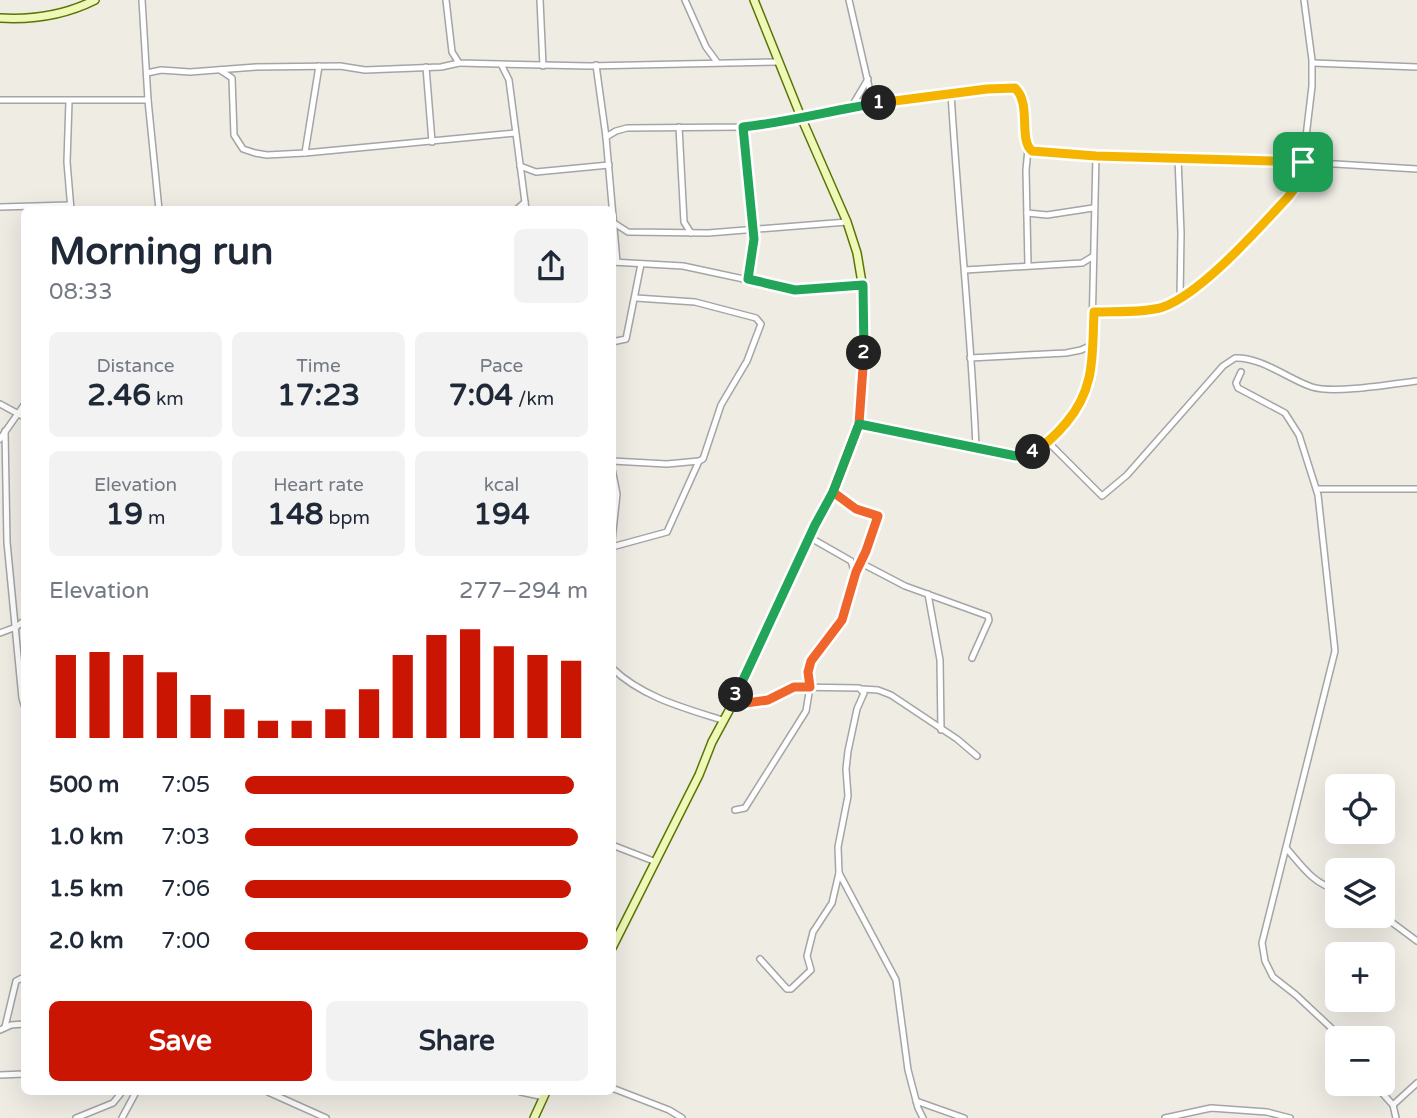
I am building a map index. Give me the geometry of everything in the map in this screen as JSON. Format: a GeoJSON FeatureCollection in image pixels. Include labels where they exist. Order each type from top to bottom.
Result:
{"type":"FeatureCollection","features":[{"type":"Feature","properties":{"kind":"main road"},"geometry":{"type":"LineString","coordinates":[[0,18],[48,16],[95,0]]}},
{"type":"Feature","properties":{"kind":"main road"},"geometry":{"type":"LineString","coordinates":[[616,940],[699,775],[722,720],[732,705],[809,537],[833,492],[859,424],[864,382],[863,285],[858,253],[754,0]]}},
{"type":"Feature","properties":{"kind":"main road"},"geometry":{"type":"LineString","coordinates":[[534,1118],[545,1095]]}},
{"type":"Feature","properties":{"kind":"street"},"geometry":{"type":"LineString","coordinates":[[142,0],[159,206]]}},
{"type":"Feature","properties":{"kind":"street"},"geometry":{"type":"LineString","coordinates":[[446,0],[452,52],[459,63]]}},
{"type":"Feature","properties":{"kind":"street"},"geometry":{"type":"LineString","coordinates":[[540,0],[543,66]]}},
{"type":"Feature","properties":{"kind":"street"},"geometry":{"type":"LineString","coordinates":[[685,0],[706,47],[717,62]]}},
{"type":"Feature","properties":{"kind":"street"},"geometry":{"type":"LineString","coordinates":[[849,0],[873,104]]}},
{"type":"Feature","properties":{"kind":"street"},"geometry":{"type":"LineString","coordinates":[[1094,312],[1161,308],[1180,299],[1217,268],[1297,185],[1303,162],[1312,86],[1312,63],[1304,0]]}},
{"type":"Feature","properties":{"kind":"street"},"geometry":{"type":"LineString","coordinates":[[147,73],[161,70],[190,72],[319,66],[365,70],[459,63],[543,66],[779,62]]}},
{"type":"Feature","properties":{"kind":"street"},"geometry":{"type":"LineString","coordinates":[[1312,63],[1417,66]]}},
{"type":"Feature","properties":{"kind":"street"},"geometry":{"type":"LineString","coordinates":[[502,65],[509,80],[526,206]]}},
{"type":"Feature","properties":{"kind":"street"},"geometry":{"type":"LineString","coordinates":[[596,65],[613,206]]}},
{"type":"Feature","properties":{"kind":"street"},"geometry":{"type":"LineString","coordinates":[[305,153],[319,66]]}},
{"type":"Feature","properties":{"kind":"street"},"geometry":{"type":"LineString","coordinates":[[426,67],[432,142]]}},
{"type":"Feature","properties":{"kind":"street"},"geometry":{"type":"LineString","coordinates":[[220,70],[232,78],[234,135],[243,149],[267,155],[515,134]]}},
{"type":"Feature","properties":{"kind":"street"},"geometry":{"type":"LineString","coordinates":[[852,106],[868,79]]}},
{"type":"Feature","properties":{"kind":"street"},"geometry":{"type":"LineString","coordinates":[[606,137],[628,128],[743,127],[773,124],[852,106],[1015,88],[1022,97],[1028,149],[1028,265]]}},
{"type":"Feature","properties":{"kind":"street"},"geometry":{"type":"LineString","coordinates":[[951,93],[976,447]]}},
{"type":"Feature","properties":{"kind":"street"},"geometry":{"type":"LineString","coordinates":[[0,100],[148,100]]}},
{"type":"Feature","properties":{"kind":"street"},"geometry":{"type":"LineString","coordinates":[[69,101],[67,150],[71,206]]}},
{"type":"Feature","properties":{"kind":"street"},"geometry":{"type":"LineString","coordinates":[[679,127],[684,222],[691,233]]}},
{"type":"Feature","properties":{"kind":"street"},"geometry":{"type":"LineString","coordinates":[[743,127],[754,230],[748,279]]}},
{"type":"Feature","properties":{"kind":"street"},"geometry":{"type":"LineString","coordinates":[[1028,149],[1044,153],[1096,156],[1303,162],[1417,169]]}},
{"type":"Feature","properties":{"kind":"street"},"geometry":{"type":"LineString","coordinates":[[859,424],[1016,456],[1029,454],[1049,443],[1076,411],[1088,389],[1091,375],[1096,156]]}},
{"type":"Feature","properties":{"kind":"street"},"geometry":{"type":"LineString","coordinates":[[1178,158],[1180,299]]}},
{"type":"Feature","properties":{"kind":"street"},"geometry":{"type":"LineString","coordinates":[[520,166],[532,171],[609,164]]}},
{"type":"Feature","properties":{"kind":"street"},"geometry":{"type":"LineString","coordinates":[[523,182],[532,171]]}},
{"type":"Feature","properties":{"kind":"street"},"geometry":{"type":"LineString","coordinates":[[520,206],[525,202]]}},
{"type":"Feature","properties":{"kind":"street"},"geometry":{"type":"LineString","coordinates":[[0,207],[21,207]]}},
{"type":"Feature","properties":{"kind":"street"},"geometry":{"type":"LineString","coordinates":[[1027,213],[1047,215],[1093,208]]}},
{"type":"Feature","properties":{"kind":"street"},"geometry":{"type":"LineString","coordinates":[[616,238],[628,232],[691,233],[847,222]]}},
{"type":"Feature","properties":{"kind":"street"},"geometry":{"type":"LineString","coordinates":[[616,224],[628,232]]}},
{"type":"Feature","properties":{"kind":"street"},"geometry":{"type":"LineString","coordinates":[[965,270],[1082,263],[1092,257]]}},
{"type":"Feature","properties":{"kind":"street"},"geometry":{"type":"LineString","coordinates":[[616,262],[682,266],[795,290],[863,285]]}},
{"type":"Feature","properties":{"kind":"street"},"geometry":{"type":"LineString","coordinates":[[1082,263],[1092,271]]}},
{"type":"Feature","properties":{"kind":"street"},"geometry":{"type":"LineString","coordinates":[[616,341],[626,339],[641,264]]}},
{"type":"Feature","properties":{"kind":"street"},"geometry":{"type":"LineString","coordinates":[[616,461],[667,464],[699,461],[704,458],[721,405],[747,361],[760,322],[750,316],[695,302],[636,298]]}},
{"type":"Feature","properties":{"kind":"street"},"geometry":{"type":"LineString","coordinates":[[970,358],[1066,353],[1092,345]]}},
{"type":"Feature","properties":{"kind":"street"},"geometry":{"type":"LineString","coordinates":[[1049,443],[1101,496],[1127,475],[1223,366],[1235,358],[1258,362],[1318,388],[1417,381]]}},
{"type":"Feature","properties":{"kind":"street"},"geometry":{"type":"LineString","coordinates":[[1241,372],[1236,383],[1238,388],[1289,418],[1298,435],[1317,489],[1335,659],[1262,943],[1265,961],[1273,977],[1329,1026]]}},
{"type":"Feature","properties":{"kind":"street"},"geometry":{"type":"LineString","coordinates":[[0,404],[21,415],[0,439]]}},
{"type":"Feature","properties":{"kind":"street"},"geometry":{"type":"LineString","coordinates":[[5,431],[7,542],[21,686]]}},
{"type":"Feature","properties":{"kind":"street"},"geometry":{"type":"LineString","coordinates":[[616,546],[667,532],[699,461]]}},
{"type":"Feature","properties":{"kind":"street"},"geometry":{"type":"LineString","coordinates":[[1317,489],[1417,489]]}},
{"type":"Feature","properties":{"kind":"street"},"geometry":{"type":"LineString","coordinates":[[735,810],[745,807],[806,710],[811,661],[840,623],[878,516],[856,509],[833,492]]}},
{"type":"Feature","properties":{"kind":"street"},"geometry":{"type":"LineString","coordinates":[[809,537],[844,554],[853,563],[856,572]]}},
{"type":"Feature","properties":{"kind":"street"},"geometry":{"type":"LineString","coordinates":[[861,563],[905,586],[988,616],[989,620],[972,658]]}},
{"type":"Feature","properties":{"kind":"street"},"geometry":{"type":"LineString","coordinates":[[928,594],[940,660],[941,730]]}},
{"type":"Feature","properties":{"kind":"street"},"geometry":{"type":"LineString","coordinates":[[0,633],[21,623]]}},
{"type":"Feature","properties":{"kind":"street"},"geometry":{"type":"LineString","coordinates":[[616,670],[635,686],[670,703],[722,720]]}},
{"type":"Feature","properties":{"kind":"street"},"geometry":{"type":"LineString","coordinates":[[732,705],[768,700],[794,687],[878,690],[891,695],[977,756]]}},
{"type":"Feature","properties":{"kind":"street"},"geometry":{"type":"LineString","coordinates":[[760,959],[787,989],[791,989],[811,970],[807,956],[813,932],[832,903],[839,873],[838,847],[848,796],[848,751],[857,709],[864,695],[862,689]]}},
{"type":"Feature","properties":{"kind":"street"},"geometry":{"type":"LineString","coordinates":[[616,847],[656,862]]}},
{"type":"Feature","properties":{"kind":"street"},"geometry":{"type":"LineString","coordinates":[[1287,849],[1325,887]]}},
{"type":"Feature","properties":{"kind":"street"},"geometry":{"type":"LineString","coordinates":[[839,873],[896,980],[903,1041],[916,1101],[923,1118]]}},
{"type":"Feature","properties":{"kind":"street"},"geometry":{"type":"LineString","coordinates":[[1395,925],[1417,941]]}},
{"type":"Feature","properties":{"kind":"street"},"geometry":{"type":"LineString","coordinates":[[21,978],[16,981],[3,1028],[21,1025]]}},
{"type":"Feature","properties":{"kind":"street"},"geometry":{"type":"LineString","coordinates":[[0,1075],[21,1074]]}},
{"type":"Feature","properties":{"kind":"street"},"geometry":{"type":"LineString","coordinates":[[1393,1105],[1417,1083]]}},
{"type":"Feature","properties":{"kind":"street"},"geometry":{"type":"LineString","coordinates":[[616,1090],[682,1118]]}},
{"type":"Feature","properties":{"kind":"street"},"geometry":{"type":"LineString","coordinates":[[76,1118],[113,1102],[119,1095]]}},
{"type":"Feature","properties":{"kind":"street"},"geometry":{"type":"LineString","coordinates":[[122,1118],[134,1095]]}},
{"type":"Feature","properties":{"kind":"street"},"geometry":{"type":"LineString","coordinates":[[275,1095],[326,1118]]}},
{"type":"Feature","properties":{"kind":"street"},"geometry":{"type":"LineString","coordinates":[[1385,1096],[1393,1105],[1396,1118]]}},
{"type":"Feature","properties":{"kind":"street"},"geometry":{"type":"LineString","coordinates":[[916,1101],[964,1118]]}},
{"type":"Feature","properties":{"kind":"street"},"geometry":{"type":"LineString","coordinates":[[1211,1108],[1211,1118]]}},
{"type":"Feature","properties":{"kind":"street"},"geometry":{"type":"LineString","coordinates":[[1165,1118],[1211,1108],[1267,1112],[1290,1118]]}},
{"type":"Feature","properties":{"kind":"route"},"geometry":{"type":"LineString","coordinates":[[1303,162],[1096,156],[1032,151],[1027,145],[1022,97],[1015,88],[852,106],[773,124],[743,127],[754,239],[748,279],[795,290],[863,285],[864,382],[861,411],[859,424],[833,492],[856,509],[878,516],[856,572],[842,620],[812,657],[808,672],[810,687],[794,687],[768,700],[732,705],[815,525],[833,492],[843,467],[859,424],[1016,456],[1029,454],[1049,443],[1076,411],[1088,389],[1094,312],[1161,308],[1180,299],[1252,235],[1288,197],[1297,185],[1303,162]]}}]}
